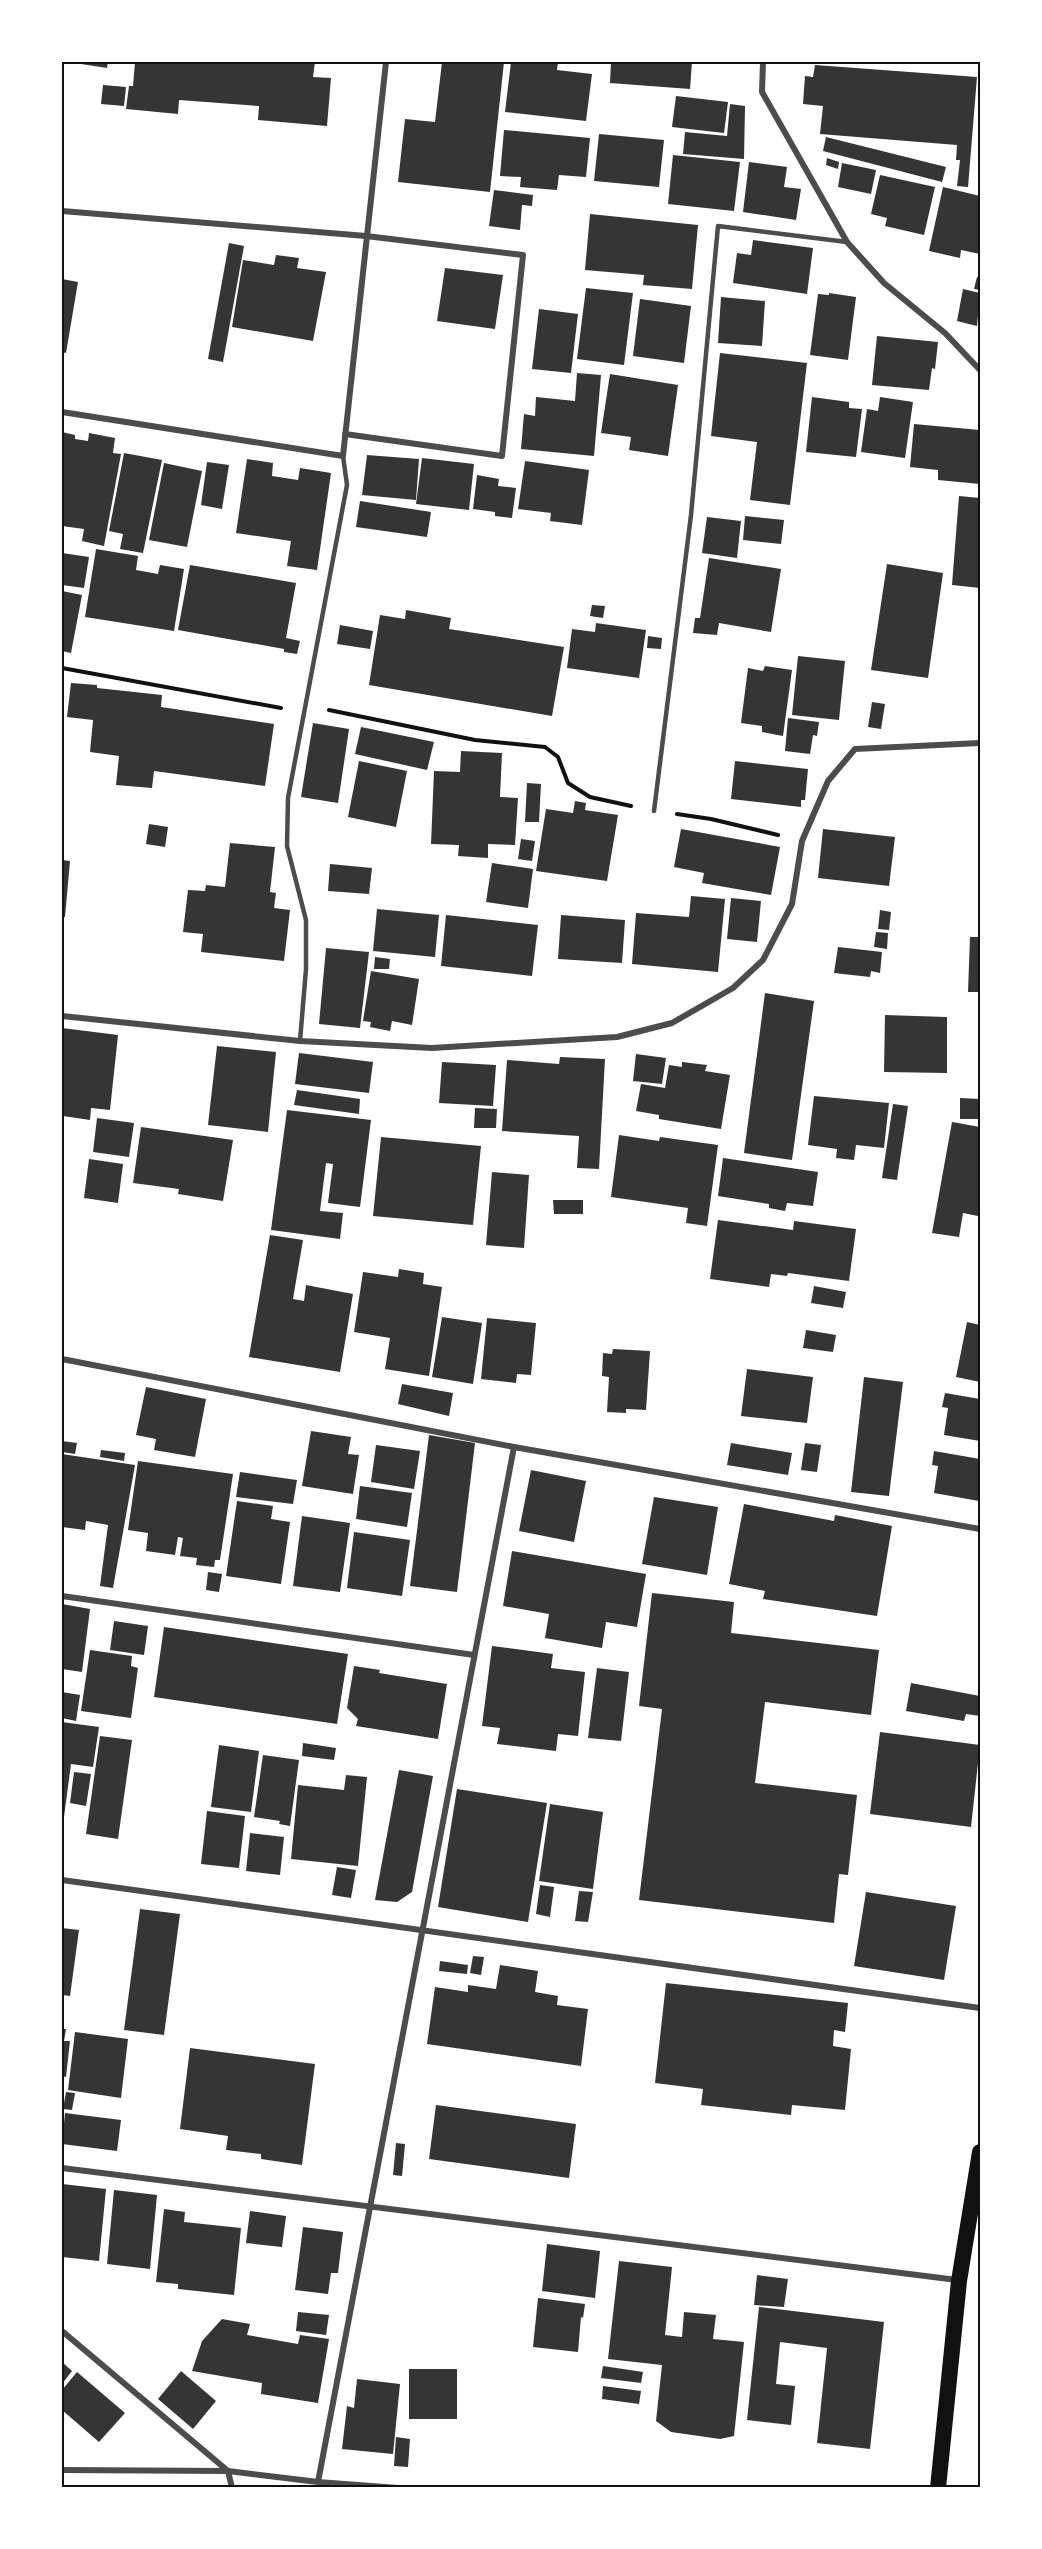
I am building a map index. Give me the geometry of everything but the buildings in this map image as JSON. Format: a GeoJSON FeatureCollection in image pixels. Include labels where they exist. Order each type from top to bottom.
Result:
{"type":"FeatureCollection","features":[{"type":"Feature","properties":{"kind":"highway"},"geometry":{"type":"LineString","coordinates":[[938,2487],[958,2281],[981,2152]]}},
{"type":"Feature","properties":{"kind":"street"},"geometry":{"type":"LineString","coordinates":[[62,412],[343,456],[386,62]]}},
{"type":"Feature","properties":{"kind":"street"},"geometry":{"type":"LineString","coordinates":[[763,62],[762,92],[847,242],[884,283],[945,333],[981,370]]}},
{"type":"Feature","properties":{"kind":"street"},"geometry":{"type":"LineString","coordinates":[[62,211],[366,236],[523,255],[502,456],[345,434]]}},
{"type":"Feature","properties":{"kind":"street"},"geometry":{"type":"LineString","coordinates":[[62,1016],[300,1041],[432,1048],[616,1037],[672,1023],[733,988],[764,960],[792,904],[802,841],[828,781],[855,749],[981,743]]}},
{"type":"Feature","properties":{"kind":"street"},"geometry":{"type":"LineString","coordinates":[[62,1359],[514,1447],[981,1529]]}},
{"type":"Feature","properties":{"kind":"street"},"geometry":{"type":"LineString","coordinates":[[318,2482],[514,1447]]}},
{"type":"Feature","properties":{"kind":"street"},"geometry":{"type":"LineString","coordinates":[[62,1596],[474,1655]]}},
{"type":"Feature","properties":{"kind":"street"},"geometry":{"type":"LineString","coordinates":[[62,1880],[981,2008]]}},
{"type":"Feature","properties":{"kind":"street"},"geometry":{"type":"LineString","coordinates":[[62,2168],[958,2281]]}},
{"type":"Feature","properties":{"kind":"street"},"geometry":{"type":"LineString","coordinates":[[62,2331],[228,2471],[232,2487]]}},
{"type":"Feature","properties":{"kind":"street"},"geometry":{"type":"LineString","coordinates":[[62,2470],[228,2471],[318,2482],[398,2487]]}},
{"type":"Feature","properties":{"kind":"lane"},"geometry":{"type":"LineString","coordinates":[[654,811],[692,515],[718,226],[847,242]]}},
{"type":"Feature","properties":{"kind":"lane"},"geometry":{"type":"LineString","coordinates":[[300,1041],[306,969],[306,920],[287,846],[288,798],[347,485],[343,456]]}},
{"type":"Feature","properties":{"kind":"path"},"geometry":{"type":"LineString","coordinates":[[62,668],[294,710],[306,705],[476,740],[544,747],[558,757],[568,783],[590,797],[654,811],[711,819],[802,841]]}}]}
